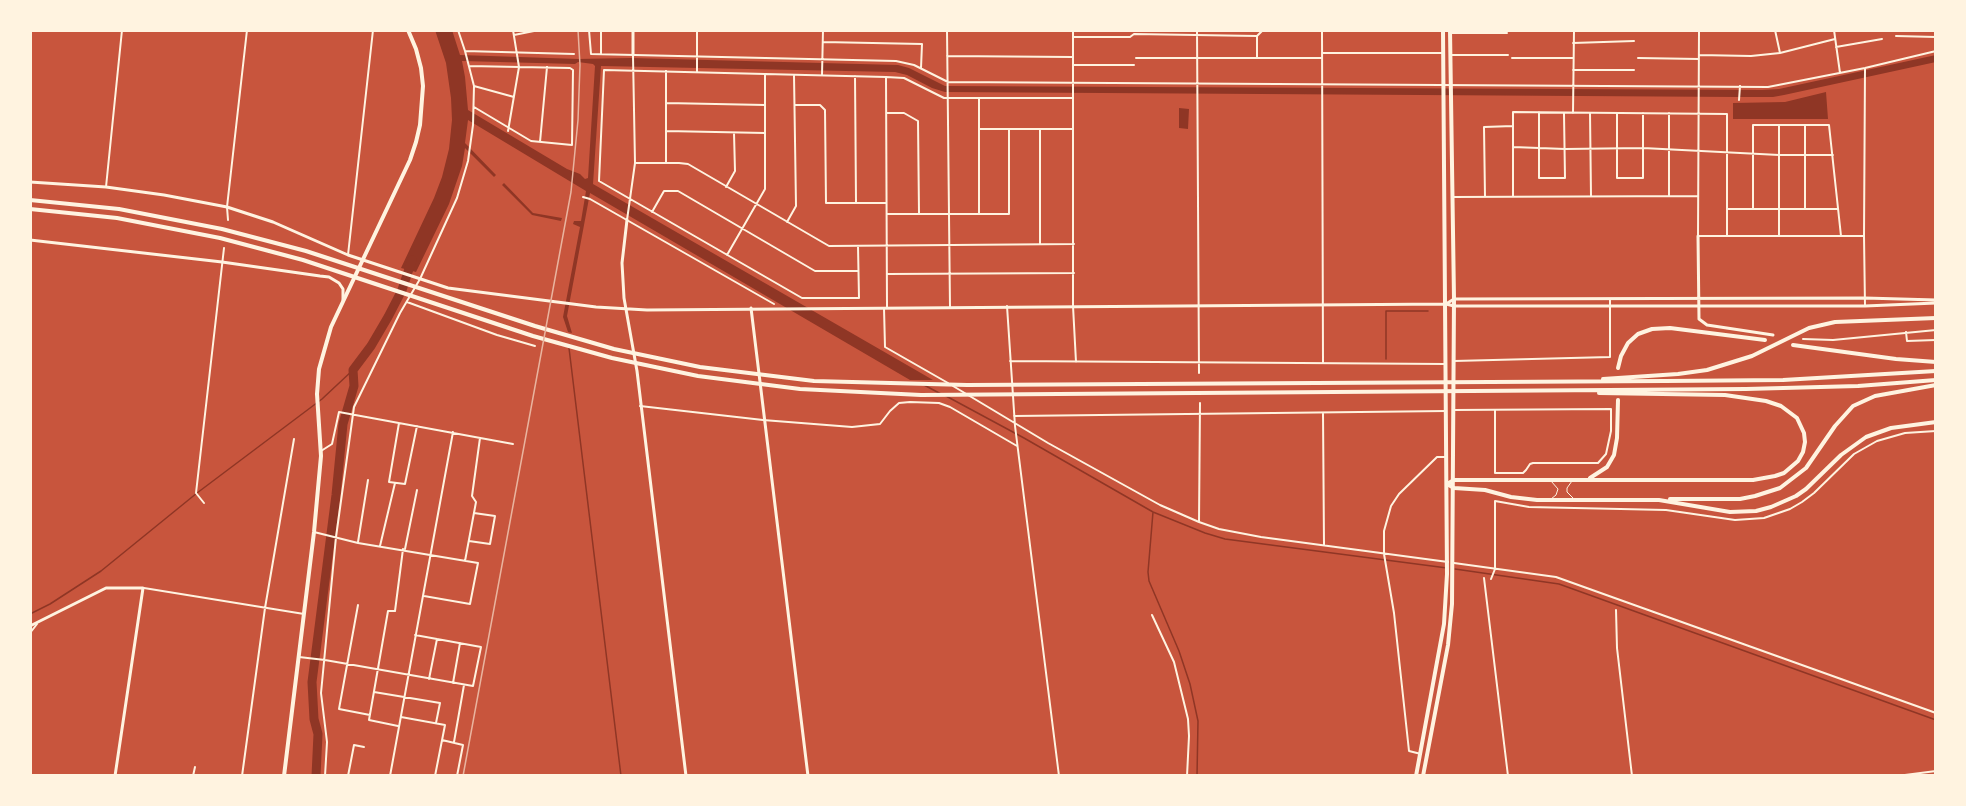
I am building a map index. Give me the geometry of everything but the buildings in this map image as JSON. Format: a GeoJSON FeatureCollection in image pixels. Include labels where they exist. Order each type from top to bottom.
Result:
{"type":"FeatureCollection","features":[{"type":"Feature","properties":{"kind":"main road"},"geometry":{"type":"LineString","coordinates":[[284,776],[314,532],[321,451],[317,394],[319,369],[323,349],[343,302],[410,160],[420,125],[423,86],[421,68],[408,30]]}},
{"type":"Feature","properties":{"kind":"main road"},"geometry":{"type":"LineString","coordinates":[[1416,776],[1444,624],[1447,562],[1443,30]]}},
{"type":"Feature","properties":{"kind":"main road"},"geometry":{"type":"LineString","coordinates":[[1423,776],[1448,645],[1454,563],[1454,299],[1450,31]]}},
{"type":"Feature","properties":{"kind":"main road"},"geometry":{"type":"LineString","coordinates":[[30,200],[98,206],[222,229],[283,245],[535,326],[642,355],[732,371],[814,381],[875,384],[1566,382],[1783,380],[1936,371]]}},
{"type":"Feature","properties":{"kind":"main road"},"geometry":{"type":"LineString","coordinates":[[30,209],[143,222],[220,238],[280,254],[533,336],[644,365],[729,381],[800,389],[880,393],[1019,394],[1568,391],[1774,389],[1936,380]]}},
{"type":"Feature","properties":{"kind":"main road"},"geometry":{"type":"LineString","coordinates":[[1566,382],[1707,370],[1752,356],[1809,328],[1835,322],[1936,318]]}},
{"type":"Feature","properties":{"kind":"main road"},"geometry":{"type":"LineString","coordinates":[[1618,368],[1621,356],[1628,344],[1638,334],[1652,328],[1670,327],[1765,340]]}},
{"type":"Feature","properties":{"kind":"main road"},"geometry":{"type":"LineString","coordinates":[[1793,345],[1936,362]]}},
{"type":"Feature","properties":{"kind":"main road"},"geometry":{"type":"LineString","coordinates":[[1447,484],[1454,488],[1485,490],[1511,497],[1548,500],[1740,499],[1755,496],[1780,488],[1806,468],[1839,421],[1853,406],[1875,396],[1936,385]]}},
{"type":"Feature","properties":{"kind":"main road"},"geometry":{"type":"LineString","coordinates":[[1447,484],[1454,480],[1765,479],[1784,473],[1798,461],[1805,442],[1801,425],[1790,411],[1767,401],[1725,395],[1568,391]]}},
{"type":"Feature","properties":{"kind":"main road"},"geometry":{"type":"LineString","coordinates":[[1586,480],[1602,471],[1614,455],[1618,400]]}},
{"type":"Feature","properties":{"kind":"main road"},"geometry":{"type":"LineString","coordinates":[[1659,500],[1730,512],[1756,511],[1771,507],[1783,503],[1806,489],[1841,455],[1866,437],[1891,428],[1936,422]]}},
{"type":"Feature","properties":{"kind":"street"},"geometry":{"type":"LineString","coordinates":[[106,187],[122,30]]}},
{"type":"Feature","properties":{"kind":"street"},"geometry":{"type":"LineString","coordinates":[[228,220],[227,207],[248,30]]}},
{"type":"Feature","properties":{"kind":"street"},"geometry":{"type":"LineString","coordinates":[[348,255],[373,30]]}},
{"type":"Feature","properties":{"kind":"street"},"geometry":{"type":"LineString","coordinates":[[325,776],[327,742],[321,693],[336,537],[353,414],[357,399],[420,279],[457,198],[471,146],[474,111],[474,87],[458,30]]}},
{"type":"Feature","properties":{"kind":"street"},"geometry":{"type":"LineString","coordinates":[[509,130],[518,66],[513,30]]}},
{"type":"Feature","properties":{"kind":"street"},"geometry":{"type":"LineString","coordinates":[[514,35],[538,30]]}},
{"type":"Feature","properties":{"kind":"street"},"geometry":{"type":"LineString","coordinates":[[589,30],[591,54],[896,61],[921,68],[948,83],[1073,85],[1768,87],[1936,51]]}},
{"type":"Feature","properties":{"kind":"street"},"geometry":{"type":"LineString","coordinates":[[601,30],[601,54]]}},
{"type":"Feature","properties":{"kind":"street"},"geometry":{"type":"LineString","coordinates":[[633,30],[635,163],[623,253],[624,298],[637,371],[686,776]]}},
{"type":"Feature","properties":{"kind":"street"},"geometry":{"type":"LineString","coordinates":[[697,30],[697,70]]}},
{"type":"Feature","properties":{"kind":"street"},"geometry":{"type":"LineString","coordinates":[[822,73],[823,30]]}},
{"type":"Feature","properties":{"kind":"street"},"geometry":{"type":"LineString","coordinates":[[947,30],[950,307]]}},
{"type":"Feature","properties":{"kind":"street"},"geometry":{"type":"LineString","coordinates":[[1072,30],[1076,362]]}},
{"type":"Feature","properties":{"kind":"street"},"geometry":{"type":"LineString","coordinates":[[1197,30],[1199,373]]}},
{"type":"Feature","properties":{"kind":"street"},"geometry":{"type":"LineString","coordinates":[[1257,57],[1257,36],[1263,30]]}},
{"type":"Feature","properties":{"kind":"street"},"geometry":{"type":"LineString","coordinates":[[1281,30],[1322,30],[1323,363]]}},
{"type":"Feature","properties":{"kind":"street"},"geometry":{"type":"LineString","coordinates":[[1573,30],[1573,113]]}},
{"type":"Feature","properties":{"kind":"street"},"geometry":{"type":"LineString","coordinates":[[1637,30],[1699,31],[1699,319],[1707,325],[1773,335]]}},
{"type":"Feature","properties":{"kind":"street"},"geometry":{"type":"LineString","coordinates":[[1775,30],[1780,53]]}},
{"type":"Feature","properties":{"kind":"street"},"geometry":{"type":"LineString","coordinates":[[1834,30],[1840,73]]}},
{"type":"Feature","properties":{"kind":"street"},"geometry":{"type":"LineString","coordinates":[[1450,31],[1507,33]]}},
{"type":"Feature","properties":{"kind":"street"},"geometry":{"type":"LineString","coordinates":[[1073,37],[1130,37],[1134,34],[1257,36]]}},
{"type":"Feature","properties":{"kind":"street"},"geometry":{"type":"LineString","coordinates":[[1896,36],[1936,37]]}},
{"type":"Feature","properties":{"kind":"street"},"geometry":{"type":"LineString","coordinates":[[1638,58],[1751,56],[1780,53],[1835,39]]}},
{"type":"Feature","properties":{"kind":"street"},"geometry":{"type":"LineString","coordinates":[[1836,47],[1882,39]]}},
{"type":"Feature","properties":{"kind":"street"},"geometry":{"type":"LineString","coordinates":[[1573,43],[1634,41]]}},
{"type":"Feature","properties":{"kind":"street"},"geometry":{"type":"LineString","coordinates":[[823,42],[922,44],[921,68]]}},
{"type":"Feature","properties":{"kind":"street"},"geometry":{"type":"LineString","coordinates":[[466,52],[574,54]]}},
{"type":"Feature","properties":{"kind":"street"},"geometry":{"type":"LineString","coordinates":[[1322,53],[1443,53]]}},
{"type":"Feature","properties":{"kind":"street"},"geometry":{"type":"LineString","coordinates":[[1450,55],[1508,55]]}},
{"type":"Feature","properties":{"kind":"street"},"geometry":{"type":"LineString","coordinates":[[947,56],[1072,57]]}},
{"type":"Feature","properties":{"kind":"street"},"geometry":{"type":"LineString","coordinates":[[1136,58],[1322,58]]}},
{"type":"Feature","properties":{"kind":"street"},"geometry":{"type":"LineString","coordinates":[[1512,58],[1573,58]]}},
{"type":"Feature","properties":{"kind":"street"},"geometry":{"type":"LineString","coordinates":[[468,64],[570,68],[573,70],[572,145],[531,141],[509,130],[474,106]]}},
{"type":"Feature","properties":{"kind":"street"},"geometry":{"type":"LineString","coordinates":[[1073,65],[1134,65]]}},
{"type":"Feature","properties":{"kind":"street"},"geometry":{"type":"LineString","coordinates":[[540,142],[547,67]]}},
{"type":"Feature","properties":{"kind":"street"},"geometry":{"type":"LineString","coordinates":[[1864,68],[1865,306]]}},
{"type":"Feature","properties":{"kind":"street"},"geometry":{"type":"LineString","coordinates":[[858,246],[859,298],[802,298],[630,201],[598,180],[604,70],[697,70],[794,75],[822,73],[886,76],[904,78],[937,96],[948,98],[1072,96]]}},
{"type":"Feature","properties":{"kind":"street"},"geometry":{"type":"LineString","coordinates":[[1573,70],[1634,70]]}},
{"type":"Feature","properties":{"kind":"street"},"geometry":{"type":"LineString","coordinates":[[666,71],[666,163]]}},
{"type":"Feature","properties":{"kind":"street"},"geometry":{"type":"LineString","coordinates":[[727,255],[765,189],[765,74]]}},
{"type":"Feature","properties":{"kind":"street"},"geometry":{"type":"LineString","coordinates":[[787,222],[796,206],[794,75]]}},
{"type":"Feature","properties":{"kind":"street"},"geometry":{"type":"LineString","coordinates":[[855,76],[856,203]]}},
{"type":"Feature","properties":{"kind":"street"},"geometry":{"type":"LineString","coordinates":[[886,76],[888,274],[885,347],[1048,443],[1160,505],[1219,529],[1324,546],[1556,577],[1936,713]]}},
{"type":"Feature","properties":{"kind":"street"},"geometry":{"type":"LineString","coordinates":[[1739,100],[1740,86]]}},
{"type":"Feature","properties":{"kind":"street"},"geometry":{"type":"LineString","coordinates":[[474,87],[514,97]]}},
{"type":"Feature","properties":{"kind":"street"},"geometry":{"type":"LineString","coordinates":[[979,98],[979,214]]}},
{"type":"Feature","properties":{"kind":"street"},"geometry":{"type":"LineString","coordinates":[[666,103],[765,105]]}},
{"type":"Feature","properties":{"kind":"street"},"geometry":{"type":"LineString","coordinates":[[795,105],[820,105],[825,110],[826,203],[887,203]]}},
{"type":"Feature","properties":{"kind":"street"},"geometry":{"type":"LineString","coordinates":[[1513,196],[1513,112],[1727,114],[1727,236]]}},
{"type":"Feature","properties":{"kind":"street"},"geometry":{"type":"LineString","coordinates":[[1539,112],[1539,178],[1565,178],[1564,113]]}},
{"type":"Feature","properties":{"kind":"street"},"geometry":{"type":"LineString","coordinates":[[886,113],[904,113],[918,121],[919,214]]}},
{"type":"Feature","properties":{"kind":"street"},"geometry":{"type":"LineString","coordinates":[[1590,113],[1591,196]]}},
{"type":"Feature","properties":{"kind":"street"},"geometry":{"type":"LineString","coordinates":[[1617,113],[1617,178],[1643,178],[1643,113]]}},
{"type":"Feature","properties":{"kind":"street"},"geometry":{"type":"LineString","coordinates":[[1669,113],[1669,196]]}},
{"type":"Feature","properties":{"kind":"street"},"geometry":{"type":"LineString","coordinates":[[1753,209],[1753,125],[1829,125],[1841,236]]}},
{"type":"Feature","properties":{"kind":"street"},"geometry":{"type":"LineString","coordinates":[[1779,125],[1779,236]]}},
{"type":"Feature","properties":{"kind":"street"},"geometry":{"type":"LineString","coordinates":[[1485,197],[1484,127],[1513,126]]}},
{"type":"Feature","properties":{"kind":"street"},"geometry":{"type":"LineString","coordinates":[[1805,126],[1805,208]]}},
{"type":"Feature","properties":{"kind":"street"},"geometry":{"type":"LineString","coordinates":[[979,129],[1073,129]]}},
{"type":"Feature","properties":{"kind":"street"},"geometry":{"type":"LineString","coordinates":[[1040,129],[1040,245]]}},
{"type":"Feature","properties":{"kind":"street"},"geometry":{"type":"LineString","coordinates":[[887,214],[1009,214],[1009,130]]}},
{"type":"Feature","properties":{"kind":"street"},"geometry":{"type":"LineString","coordinates":[[666,131],[765,133]]}},
{"type":"Feature","properties":{"kind":"street"},"geometry":{"type":"LineString","coordinates":[[726,187],[735,171],[734,132]]}},
{"type":"Feature","properties":{"kind":"street"},"geometry":{"type":"LineString","coordinates":[[1513,147],[1643,148],[1779,155],[1833,155]]}},
{"type":"Feature","properties":{"kind":"street"},"geometry":{"type":"LineString","coordinates":[[635,163],[687,164],[829,246],[1074,244]]}},
{"type":"Feature","properties":{"kind":"street"},"geometry":{"type":"LineString","coordinates":[[30,182],[106,187],[227,207],[273,222],[348,255],[461,291],[596,307],[647,310],[1323,304],[1865,306],[1936,302]]}},
{"type":"Feature","properties":{"kind":"street"},"geometry":{"type":"LineString","coordinates":[[652,212],[664,191],[678,191],[816,271],[858,271]]}},
{"type":"Feature","properties":{"kind":"street"},"geometry":{"type":"LineString","coordinates":[[1452,197],[1698,196]]}},
{"type":"Feature","properties":{"kind":"street"},"geometry":{"type":"LineString","coordinates":[[583,197],[774,304]]}},
{"type":"Feature","properties":{"kind":"street"},"geometry":{"type":"LineString","coordinates":[[1727,209],[1838,208]]}},
{"type":"Feature","properties":{"kind":"street"},"geometry":{"type":"LineString","coordinates":[[1698,236],[1864,236]]}},
{"type":"Feature","properties":{"kind":"street"},"geometry":{"type":"LineString","coordinates":[[30,240],[330,277],[343,289],[343,302]]}},
{"type":"Feature","properties":{"kind":"street"},"geometry":{"type":"LineString","coordinates":[[204,502],[195,493],[224,248]]}},
{"type":"Feature","properties":{"kind":"street"},"geometry":{"type":"LineString","coordinates":[[888,274],[1074,273]]}},
{"type":"Feature","properties":{"kind":"street"},"geometry":{"type":"LineString","coordinates":[[1446,304],[1454,299],[1698,298],[1865,298],[1936,302]]}},
{"type":"Feature","properties":{"kind":"street"},"geometry":{"type":"LineString","coordinates":[[1454,361],[1610,357],[1610,299]]}},
{"type":"Feature","properties":{"kind":"street"},"geometry":{"type":"LineString","coordinates":[[407,302],[535,346]]}},
{"type":"Feature","properties":{"kind":"street"},"geometry":{"type":"LineString","coordinates":[[1008,306],[1014,417],[1059,776]]}},
{"type":"Feature","properties":{"kind":"street"},"geometry":{"type":"LineString","coordinates":[[751,308],[808,776]]}},
{"type":"Feature","properties":{"kind":"street"},"geometry":{"type":"LineString","coordinates":[[1803,339],[1833,340],[1936,330]]}},
{"type":"Feature","properties":{"kind":"street"},"geometry":{"type":"LineString","coordinates":[[1906,332],[1907,341],[1936,340]]}},
{"type":"Feature","properties":{"kind":"street"},"geometry":{"type":"LineString","coordinates":[[1010,361],[1446,364]]}},
{"type":"Feature","properties":{"kind":"street"},"geometry":{"type":"LineString","coordinates":[[640,406],[763,420],[852,427],[880,424],[899,403],[939,403],[1017,444]]}},
{"type":"Feature","properties":{"kind":"street"},"geometry":{"type":"LineString","coordinates":[[1199,522],[1200,403]]}},
{"type":"Feature","properties":{"kind":"street"},"geometry":{"type":"LineString","coordinates":[[1454,410],[1611,409],[1611,431],[1606,454],[1598,463],[1533,463],[1523,472],[1495,472],[1495,410]]}},
{"type":"Feature","properties":{"kind":"street"},"geometry":{"type":"LineString","coordinates":[[1014,417],[1446,411]]}},
{"type":"Feature","properties":{"kind":"street"},"geometry":{"type":"LineString","coordinates":[[321,451],[332,444],[339,412],[513,444]]}},
{"type":"Feature","properties":{"kind":"street"},"geometry":{"type":"LineString","coordinates":[[1323,413],[1324,546]]}},
{"type":"Feature","properties":{"kind":"street"},"geometry":{"type":"LineString","coordinates":[[399,423],[389,482],[405,484],[417,426]]}},
{"type":"Feature","properties":{"kind":"street"},"geometry":{"type":"LineString","coordinates":[[1491,579],[1495,569],[1495,501],[1529,507],[1657,509],[1735,520],[1764,518],[1802,502],[1819,489],[1854,454],[1877,441],[1905,433],[1936,431]]}},
{"type":"Feature","properties":{"kind":"street"},"geometry":{"type":"LineString","coordinates":[[390,776],[453,432]]}},
{"type":"Feature","properties":{"kind":"street"},"geometry":{"type":"LineString","coordinates":[[465,561],[476,502],[472,496],[480,438]]}},
{"type":"Feature","properties":{"kind":"street"},"geometry":{"type":"LineString","coordinates":[[242,776],[265,608],[294,439]]}},
{"type":"Feature","properties":{"kind":"street"},"geometry":{"type":"LineString","coordinates":[[1420,754],[1409,751],[1394,613],[1384,554],[1384,531],[1391,506],[1408,484],[1437,457],[1446,457]]}},
{"type":"Feature","properties":{"kind":"street"},"geometry":{"type":"LineString","coordinates":[[358,543],[368,480]]}},
{"type":"Feature","properties":{"kind":"street"},"geometry":{"type":"LineString","coordinates":[[380,546],[395,483]]}},
{"type":"Feature","properties":{"kind":"street"},"geometry":{"type":"LineString","coordinates":[[399,726],[369,720],[388,611],[395,611],[404,550],[417,490]]}},
{"type":"Feature","properties":{"kind":"street"},"geometry":{"type":"LineString","coordinates":[[469,541],[490,544],[495,516],[474,513]]}},
{"type":"Feature","properties":{"kind":"street"},"geometry":{"type":"LineString","coordinates":[[314,532],[358,543],[478,562],[470,604],[423,596]]}},
{"type":"Feature","properties":{"kind":"street"},"geometry":{"type":"LineString","coordinates":[[1484,578],[1508,776]]}},
{"type":"Feature","properties":{"kind":"street"},"geometry":{"type":"LineString","coordinates":[[30,626],[106,588],[143,588],[304,614]]}},
{"type":"Feature","properties":{"kind":"street"},"geometry":{"type":"LineString","coordinates":[[115,776],[143,588]]}},
{"type":"Feature","properties":{"kind":"street"},"geometry":{"type":"LineString","coordinates":[[358,605],[339,709],[370,715]]}},
{"type":"Feature","properties":{"kind":"street"},"geometry":{"type":"LineString","coordinates":[[1616,610],[1617,648],[1632,776]]}},
{"type":"Feature","properties":{"kind":"street"},"geometry":{"type":"LineString","coordinates":[[1152,615],[1174,662],[1185,708],[1189,736],[1187,776]]}},
{"type":"Feature","properties":{"kind":"street"},"geometry":{"type":"LineString","coordinates":[[30,633],[37,624]]}},
{"type":"Feature","properties":{"kind":"street"},"geometry":{"type":"LineString","coordinates":[[299,657],[473,686],[481,647],[415,635]]}},
{"type":"Feature","properties":{"kind":"street"},"geometry":{"type":"LineString","coordinates":[[429,680],[437,639]]}},
{"type":"Feature","properties":{"kind":"street"},"geometry":{"type":"LineString","coordinates":[[453,683],[460,643]]}},
{"type":"Feature","properties":{"kind":"street"},"geometry":{"type":"LineString","coordinates":[[454,742],[464,685]]}},
{"type":"Feature","properties":{"kind":"street"},"geometry":{"type":"LineString","coordinates":[[374,692],[440,703],[436,723]]}},
{"type":"Feature","properties":{"kind":"street"},"geometry":{"type":"LineString","coordinates":[[401,717],[445,725],[435,776]]}},
{"type":"Feature","properties":{"kind":"street"},"geometry":{"type":"LineString","coordinates":[[442,740],[463,745],[457,776]]}},
{"type":"Feature","properties":{"kind":"street"},"geometry":{"type":"LineString","coordinates":[[348,776],[354,745],[364,747]]}},
{"type":"Feature","properties":{"kind":"street"},"geometry":{"type":"LineString","coordinates":[[193,776],[195,766]]}},
{"type":"Feature","properties":{"kind":"street"},"geometry":{"type":"LineString","coordinates":[[1897,776],[1936,771]]}},
{"type":"Feature","properties":{"kind":"lane"},"geometry":{"type":"LineString","coordinates":[[1548,500],[1556,495],[1558,489],[1549,480]]}},
{"type":"Feature","properties":{"kind":"lane"},"geometry":{"type":"LineString","coordinates":[[1574,480],[1568,485],[1568,492],[1573,498],[1580,500]]}},
{"type":"Feature","properties":{"kind":"shaded area"},"geometry":{"type":"Polygon","coordinates":[[[435,30],[452,30],[460,55],[898,65],[945,86],[1762,90],[1779,89],[1936,55],[1936,62],[1773,97],[945,92],[895,72],[601,66],[593,184],[933,380],[910,380],[590,193],[567,316],[572,333],[568,332],[563,317],[580,227],[573,224],[574,221],[581,221],[586,191],[468,120],[465,143],[496,175],[494,177],[465,148],[462,166],[449,204],[416,272],[401,268],[434,198],[449,149],[452,120],[446,63],[435,30]],[[462,61],[468,110],[567,169],[580,174],[585,179],[588,178],[595,66],[578,62],[575,64],[462,61]]]}},
{"type":"Feature","properties":{"kind":"shaded area"},"geometry":{"type":"Polygon","coordinates":[[[1826,92],[1828,119],[1733,119],[1733,103],[1785,102],[1826,92]]]}},
{"type":"Feature","properties":{"kind":"shaded area"},"geometry":{"type":"Polygon","coordinates":[[[1179,108],[1189,109],[1188,129],[1179,128],[1179,108]]]}},
{"type":"Feature","properties":{"kind":"shaded area"},"geometry":{"type":"Polygon","coordinates":[[[504,183],[533,213],[562,218],[561,221],[532,215],[502,185],[504,183]]]}},
{"type":"Feature","properties":{"kind":"waterway"},"geometry":{"type":"LineString","coordinates":[[316,776],[318,734],[314,719],[312,682],[343,424],[354,386],[353,370],[388,317],[402,290],[412,260]]}},
{"type":"Feature","properties":{"kind":"waterway"},"geometry":{"type":"LineString","coordinates":[[1386,359],[1386,311],[1428,311]]}},
{"type":"Feature","properties":{"kind":"waterway"},"geometry":{"type":"LineString","coordinates":[[569,348],[621,776]]}},
{"type":"Feature","properties":{"kind":"waterway"},"geometry":{"type":"LineString","coordinates":[[30,614],[50,604],[101,571],[197,493],[322,399],[353,370]]}},
{"type":"Feature","properties":{"kind":"waterway"},"geometry":{"type":"LineString","coordinates":[[924,385],[941,394]]}},
{"type":"Feature","properties":{"kind":"waterway"},"geometry":{"type":"LineString","coordinates":[[946,396],[1153,512],[1205,533],[1225,539],[1447,568]]}},
{"type":"Feature","properties":{"kind":"waterway"},"geometry":{"type":"LineString","coordinates":[[1153,512],[1149,581],[1179,651],[1190,684],[1198,721],[1197,776]]}},
{"type":"Feature","properties":{"kind":"waterway"},"geometry":{"type":"LineString","coordinates":[[1455,569],[1559,584],[1936,720]]}},
{"type":"Feature","properties":{"kind":"railway"},"geometry":{"type":"LineString","coordinates":[[463,776],[571,192],[578,120],[580,65],[578,30]]}}]}
